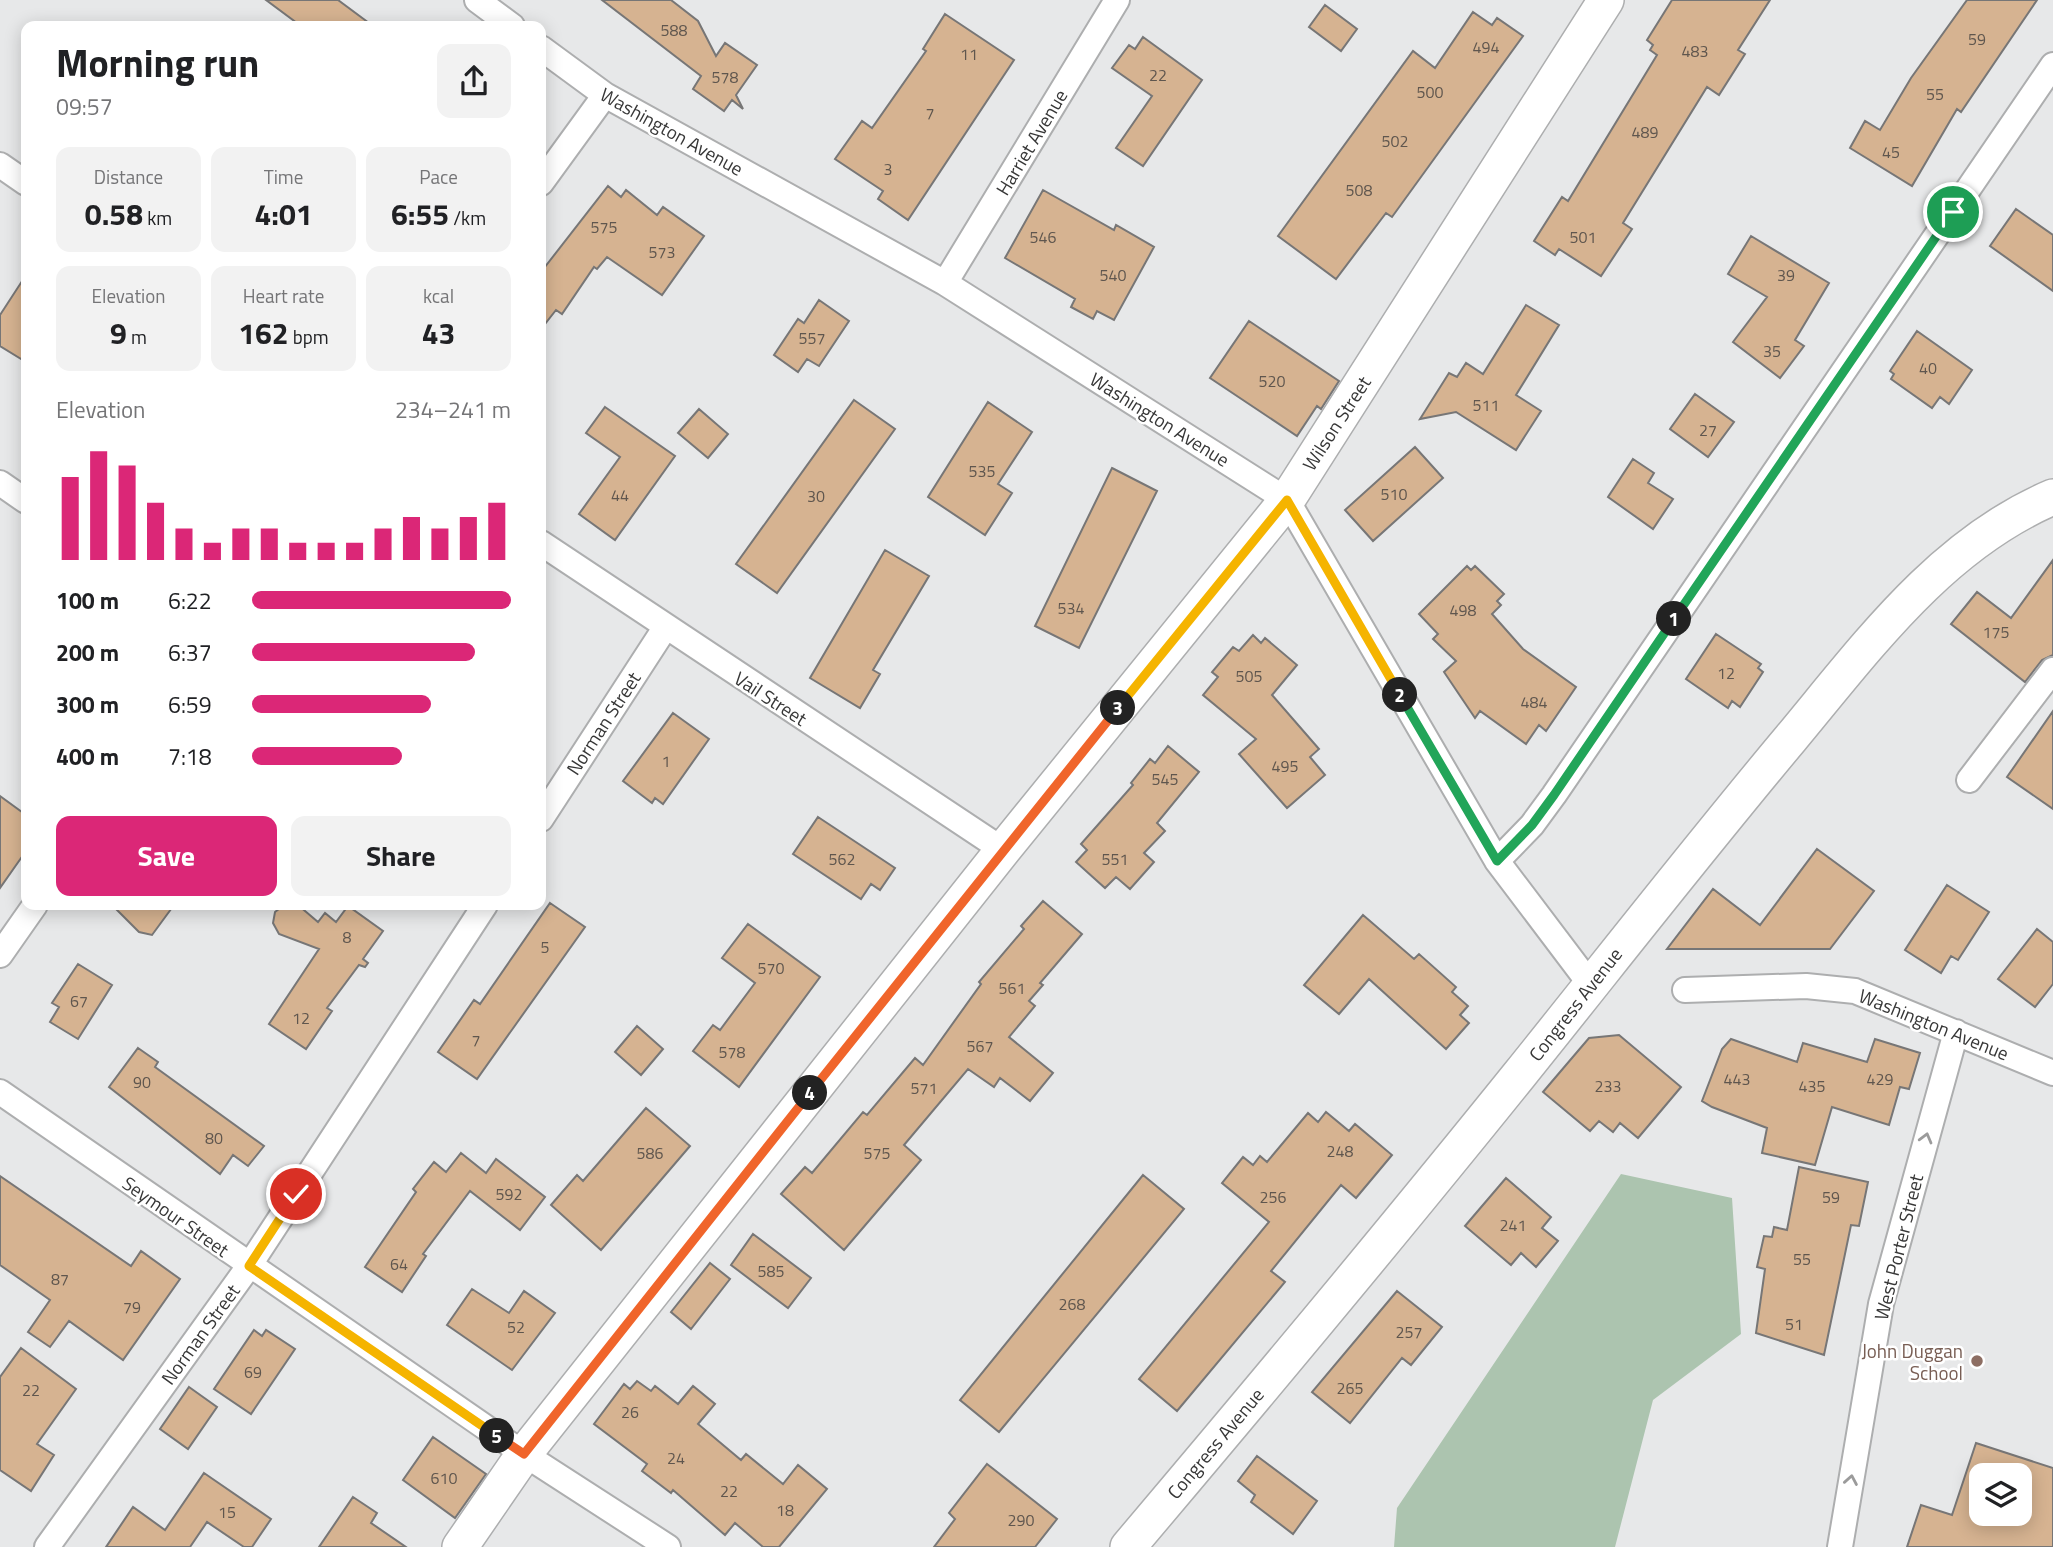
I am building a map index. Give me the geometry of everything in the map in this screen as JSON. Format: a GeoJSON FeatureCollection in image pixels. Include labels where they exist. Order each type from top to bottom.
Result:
{"type":"FeatureCollection","features":[{"type":"Feature","properties":{"kind":"street"},"geometry":{"type":"LineString","coordinates":[[477,0],[505,21]]}},
{"type":"Feature","properties":{"kind":"street","name":"Harriet Avenue"},"geometry":{"type":"LineString","coordinates":[[945,283],[1117,0]]}},
{"type":"Feature","properties":{"kind":"street","name":"Wilson Street"},"geometry":{"type":"LineString","coordinates":[[460,1547],[524,1454],[1003,850],[1287,500],[1596,3]]}},
{"type":"Feature","properties":{"kind":"street","name":"Washington Avenue"},"geometry":{"type":"LineString","coordinates":[[546,52],[605,95],[945,283],[1287,500],[1497,861],[1590,984]]}},
{"type":"Feature","properties":{"kind":"street"},"geometry":{"type":"LineString","coordinates":[[1497,861],[1532,825],[1554,795],[2053,65]]}},
{"type":"Feature","properties":{"kind":"street"},"geometry":{"type":"LineString","coordinates":[[546,176],[605,95]]}},
{"type":"Feature","properties":{"kind":"street"},"geometry":{"type":"LineString","coordinates":[[0,164],[21,179]]}},
{"type":"Feature","properties":{"kind":"street"},"geometry":{"type":"LineString","coordinates":[[0,483],[21,497]]}},
{"type":"Feature","properties":{"kind":"street","name":"Congress Avenue"},"geometry":{"type":"LineString","coordinates":[[1128,1547],[1520,1074],[1715,828],[1906,603],[1973,544],[2021,513],[2053,497]]}},
{"type":"Feature","properties":{"kind":"street","name":"Vail Street"},"geometry":{"type":"LineString","coordinates":[[546,546],[665,628],[1003,850]]}},
{"type":"Feature","properties":{"kind":"street","name":"Norman Street"},"geometry":{"type":"LineString","coordinates":[[546,810],[665,628]]}},
{"type":"Feature","properties":{"kind":"street"},"geometry":{"type":"LineString","coordinates":[[1969,780],[2053,670]]}},
{"type":"Feature","properties":{"kind":"street"},"geometry":{"type":"LineString","coordinates":[[0,955],[32,910]]}},
{"type":"Feature","properties":{"kind":"street","name":"Norman Street"},"geometry":{"type":"LineString","coordinates":[[47,1547],[249,1266],[482,910]]}},
{"type":"Feature","properties":{"kind":"street","name":"Washington Avenue"},"geometry":{"type":"LineString","coordinates":[[1685,990],[1832,987],[1871,997],[2051,1069]]}},
{"type":"Feature","properties":{"kind":"street","name":"West Porter Street"},"geometry":{"type":"LineString","coordinates":[[1840,1547],[1881,1304],[1956,1032]]}},
{"type":"Feature","properties":{"kind":"street","name":"Seymour Street"},"geometry":{"type":"LineString","coordinates":[[0,1092],[524,1454],[668,1547]]}},
{"type":"Feature","properties":{"kind":"green space"},"geometry":{"type":"Polygon","coordinates":[[[1621,1174],[1732,1198],[1741,1334],[1653,1400],[1615,1547],[1394,1547],[1397,1508],[1621,1174]]]}},
{"type":"Feature","properties":{"kind":"building"},"geometry":{"type":"Polygon","coordinates":[[[266,0],[338,0],[366,21],[294,21],[266,0]]]}},
{"type":"Feature","properties":{"kind":"building"},"geometry":{"type":"Polygon","coordinates":[[[602,0],[671,0],[698,21],[716,56],[725,43],[757,65],[736,95],[743,109],[732,100],[724,111],[693,89],[701,76],[602,0]]]}},
{"type":"Feature","properties":{"kind":"building"},"geometry":{"type":"Polygon","coordinates":[[[1672,0],[1770,0],[1738,50],[1745,54],[1719,95],[1707,87],[1623,223],[1632,229],[1601,276],[1559,249],[1555,255],[1534,241],[1562,197],[1568,201],[1657,55],[1650,50],[1653,45],[1647,40],[1672,0]]]}},
{"type":"Feature","properties":{"kind":"building"},"geometry":{"type":"Polygon","coordinates":[[[1967,0],[2037,0],[1961,112],[1957,109],[1912,186],[1850,148],[1865,121],[1880,130],[1911,78],[1967,0]]]}},
{"type":"Feature","properties":{"kind":"building"},"geometry":{"type":"Polygon","coordinates":[[[1325,5],[1357,29],[1341,51],[1309,27],[1325,5]]]}},
{"type":"Feature","properties":{"kind":"building"},"geometry":{"type":"Polygon","coordinates":[[[1473,12],[1492,25],[1497,18],[1523,36],[1392,217],[1386,213],[1336,279],[1278,236],[1413,51],[1435,68],[1473,12]]]}},
{"type":"Feature","properties":{"kind":"building"},"geometry":{"type":"Polygon","coordinates":[[[945,14],[1014,60],[908,220],[878,199],[883,191],[835,159],[862,121],[872,128],[926,51],[923,49],[945,14]]]}},
{"type":"Feature","properties":{"kind":"building"},"geometry":{"type":"Polygon","coordinates":[[[1143,37],[1202,80],[1143,166],[1116,148],[1152,96],[1112,68],[1129,45],[1135,49],[1143,37]]]}},
{"type":"Feature","properties":{"kind":"building"},"geometry":{"type":"Polygon","coordinates":[[[608,186],[621,197],[626,190],[657,215],[663,207],[704,236],[662,295],[607,257],[597,269],[594,267],[562,314],[556,310],[546,323],[546,266],[608,186]]]}},
{"type":"Feature","properties":{"kind":"building"},"geometry":{"type":"Polygon","coordinates":[[[1043,190],[1114,230],[1116,225],[1154,247],[1114,320],[1097,311],[1093,319],[1071,307],[1075,299],[1005,258],[1043,190]]]}},
{"type":"Feature","properties":{"kind":"building"},"geometry":{"type":"Polygon","coordinates":[[[2016,209],[2053,235],[2053,291],[1990,246],[2016,209]]]}},
{"type":"Feature","properties":{"kind":"building"},"geometry":{"type":"Polygon","coordinates":[[[1751,236],[1829,283],[1795,340],[1804,346],[1780,378],[1733,342],[1767,297],[1728,274],[1751,236]]]}},
{"type":"Feature","properties":{"kind":"building"},"geometry":{"type":"Polygon","coordinates":[[[21,283],[21,359],[0,346],[0,315],[21,283]]]}},
{"type":"Feature","properties":{"kind":"building"},"geometry":{"type":"Polygon","coordinates":[[[819,300],[849,321],[819,366],[807,359],[798,372],[774,355],[798,319],[804,323],[819,300]]]}},
{"type":"Feature","properties":{"kind":"building"},"geometry":{"type":"Polygon","coordinates":[[[1526,305],[1559,325],[1516,395],[1541,411],[1516,450],[1456,412],[1420,419],[1449,373],[1457,377],[1466,363],[1483,374],[1526,305]]]}},
{"type":"Feature","properties":{"kind":"building"},"geometry":{"type":"Polygon","coordinates":[[[1249,321],[1339,381],[1321,409],[1317,406],[1297,436],[1210,378],[1249,321]]]}},
{"type":"Feature","properties":{"kind":"building"},"geometry":{"type":"Polygon","coordinates":[[[1917,331],[1972,370],[1949,404],[1940,397],[1932,408],[1891,379],[1894,374],[1890,371],[1917,331]]]}},
{"type":"Feature","properties":{"kind":"building"},"geometry":{"type":"Polygon","coordinates":[[[1695,394],[1734,422],[1708,457],[1670,429],[1695,394]]]}},
{"type":"Feature","properties":{"kind":"building"},"geometry":{"type":"Polygon","coordinates":[[[854,400],[895,429],[777,593],[736,564],[854,400]]]}},
{"type":"Feature","properties":{"kind":"building"},"geometry":{"type":"Polygon","coordinates":[[[988,402],[1032,432],[998,484],[1012,493],[985,535],[928,497],[988,402]]]}},
{"type":"Feature","properties":{"kind":"building"},"geometry":{"type":"Polygon","coordinates":[[[605,407],[675,456],[615,540],[579,514],[620,457],[586,433],[605,407]]]}},
{"type":"Feature","properties":{"kind":"building"},"geometry":{"type":"Polygon","coordinates":[[[699,409],[728,434],[708,458],[678,433],[699,409]]]}},
{"type":"Feature","properties":{"kind":"building"},"geometry":{"type":"Polygon","coordinates":[[[1415,447],[1443,478],[1373,541],[1345,510],[1415,447]]]}},
{"type":"Feature","properties":{"kind":"building"},"geometry":{"type":"Polygon","coordinates":[[[1633,459],[1654,473],[1648,483],[1673,499],[1653,529],[1608,497],[1633,459]]]}},
{"type":"Feature","properties":{"kind":"building"},"geometry":{"type":"Polygon","coordinates":[[[1112,468],[1157,491],[1079,648],[1035,626],[1112,468]]]}},
{"type":"Feature","properties":{"kind":"building"},"geometry":{"type":"Polygon","coordinates":[[[885,550],[929,576],[873,670],[880,674],[860,708],[810,678],[885,550]]]}},
{"type":"Feature","properties":{"kind":"building"},"geometry":{"type":"Polygon","coordinates":[[[2053,560],[2053,655],[2042,660],[2025,682],[1951,624],[1977,592],[2011,618],[2053,560]]]}},
{"type":"Feature","properties":{"kind":"building"},"geometry":{"type":"Polygon","coordinates":[[[1467,566],[1471,570],[1475,566],[1504,594],[1497,601],[1501,605],[1492,614],[1523,649],[1576,687],[1546,731],[1539,725],[1526,744],[1480,711],[1475,718],[1444,672],[1456,661],[1433,639],[1438,634],[1419,614],[1467,566]]]}},
{"type":"Feature","properties":{"kind":"building"},"geometry":{"type":"Polygon","coordinates":[[[1716,634],[1761,664],[1758,668],[1763,672],[1740,707],[1732,701],[1728,708],[1686,679],[1716,634]]]}},
{"type":"Feature","properties":{"kind":"building"},"geometry":{"type":"Polygon","coordinates":[[[1253,635],[1261,643],[1265,638],[1297,665],[1272,695],[1319,749],[1310,757],[1325,775],[1287,808],[1239,754],[1256,739],[1203,695],[1218,677],[1212,672],[1233,647],[1239,651],[1253,635]]]}},
{"type":"Feature","properties":{"kind":"building"},"geometry":{"type":"Polygon","coordinates":[[[2053,711],[2053,809],[2007,777],[2053,711]]]}},
{"type":"Feature","properties":{"kind":"building"},"geometry":{"type":"Polygon","coordinates":[[[673,713],[709,739],[663,804],[655,798],[652,803],[623,781],[673,713]]]}},
{"type":"Feature","properties":{"kind":"building"},"geometry":{"type":"Polygon","coordinates":[[[1168,746],[1199,772],[1157,823],[1165,831],[1144,853],[1154,862],[1130,889],[1116,877],[1105,888],[1076,862],[1087,850],[1081,844],[1133,785],[1131,783],[1150,759],[1155,763],[1168,746]]]}},
{"type":"Feature","properties":{"kind":"building"},"geometry":{"type":"Polygon","coordinates":[[[0,796],[21,811],[21,858],[0,888],[0,796]]]}},
{"type":"Feature","properties":{"kind":"building"},"geometry":{"type":"Polygon","coordinates":[[[818,817],[895,868],[880,890],[871,884],[861,899],[793,854],[818,817]]]}},
{"type":"Feature","properties":{"kind":"building"},"geometry":{"type":"Polygon","coordinates":[[[1817,849],[1874,891],[1830,949],[1667,949],[1713,889],[1760,925],[1817,849]]]}},
{"type":"Feature","properties":{"kind":"building"},"geometry":{"type":"Polygon","coordinates":[[[1947,885],[1989,912],[1958,960],[1951,956],[1941,973],[1905,950],[1947,885]]]}},
{"type":"Feature","properties":{"kind":"building"},"geometry":{"type":"Polygon","coordinates":[[[1043,901],[1082,934],[1040,983],[1043,985],[1029,1001],[1035,1006],[1009,1037],[1053,1073],[1030,1101],[1000,1078],[994,1087],[968,1069],[904,1145],[921,1160],[844,1250],[781,1194],[805,1167],[812,1173],[863,1112],[867,1115],[915,1058],[923,1065],[981,984],[979,982],[1024,929],[1021,926],[1043,901]]]}},
{"type":"Feature","properties":{"kind":"building"},"geometry":{"type":"Polygon","coordinates":[[[550,903],[585,927],[477,1079],[438,1052],[474,1000],[480,1004],[550,903]]]}},
{"type":"Feature","properties":{"kind":"building"},"geometry":{"type":"Polygon","coordinates":[[[117,910],[170,910],[152,935],[139,932],[117,910]]]}},
{"type":"Feature","properties":{"kind":"building"},"geometry":{"type":"Polygon","coordinates":[[[304,910],[318,922],[325,913],[336,922],[345,910],[354,910],[383,931],[363,959],[368,963],[365,967],[359,965],[327,1008],[332,1011],[306,1049],[269,1024],[319,949],[279,934],[273,923],[275,912],[304,910]]]}},
{"type":"Feature","properties":{"kind":"building"},"geometry":{"type":"Polygon","coordinates":[[[1363,915],[1414,959],[1419,954],[1456,987],[1452,992],[1468,1006],[1460,1015],[1469,1023],[1446,1049],[1369,979],[1339,1014],[1304,985],[1363,915]]]}},
{"type":"Feature","properties":{"kind":"building"},"geometry":{"type":"Polygon","coordinates":[[[748,924],[820,977],[739,1087],[693,1051],[713,1025],[720,1030],[755,983],[722,958],[748,924]]]}},
{"type":"Feature","properties":{"kind":"building"},"geometry":{"type":"Polygon","coordinates":[[[2037,929],[2053,942],[2053,984],[2035,1007],[1998,979],[2037,929]]]}},
{"type":"Feature","properties":{"kind":"building"},"geometry":{"type":"Polygon","coordinates":[[[78,964],[112,985],[78,1039],[50,1022],[59,1007],[52,1003],[78,964]]]}},
{"type":"Feature","properties":{"kind":"building"},"geometry":{"type":"Polygon","coordinates":[[[637,1026],[663,1049],[641,1075],[615,1052],[637,1026]]]}},
{"type":"Feature","properties":{"kind":"building"},"geometry":{"type":"Polygon","coordinates":[[[1619,1035],[1681,1087],[1638,1138],[1620,1123],[1613,1132],[1599,1121],[1590,1131],[1543,1092],[1589,1038],[1619,1035]]]}},
{"type":"Feature","properties":{"kind":"building"},"geometry":{"type":"Polygon","coordinates":[[[1731,1039],[1797,1062],[1803,1043],[1867,1062],[1875,1039],[1920,1053],[1909,1089],[1900,1087],[1889,1125],[1832,1107],[1815,1165],[1762,1153],[1767,1128],[1702,1101],[1722,1049],[1731,1039]]]}},
{"type":"Feature","properties":{"kind":"building"},"geometry":{"type":"Polygon","coordinates":[[[138,1048],[158,1062],[155,1067],[264,1146],[248,1166],[233,1155],[220,1174],[109,1087],[138,1048]]]}},
{"type":"Feature","properties":{"kind":"building"},"geometry":{"type":"Polygon","coordinates":[[[646,1108],[690,1146],[601,1250],[551,1205],[577,1175],[583,1181],[646,1108]]]}},
{"type":"Feature","properties":{"kind":"building"},"geometry":{"type":"Polygon","coordinates":[[[1326,1112],[1349,1131],[1355,1124],[1392,1155],[1356,1198],[1341,1185],[1271,1271],[1285,1282],[1177,1411],[1139,1379],[1269,1222],[1222,1183],[1243,1157],[1253,1165],[1260,1156],[1267,1162],[1308,1113],[1318,1122],[1326,1112]]]}},
{"type":"Feature","properties":{"kind":"building"},"geometry":{"type":"Polygon","coordinates":[[[461,1153],[486,1173],[496,1159],[545,1197],[520,1230],[470,1191],[423,1254],[426,1256],[402,1292],[365,1267],[416,1192],[413,1189],[434,1162],[446,1172],[461,1153]]]}},
{"type":"Feature","properties":{"kind":"building"},"geometry":{"type":"Polygon","coordinates":[[[1799,1167],[1868,1182],[1859,1226],[1851,1225],[1824,1355],[1756,1333],[1765,1269],[1757,1267],[1764,1236],[1772,1237],[1774,1227],[1787,1230],[1799,1167]]]}},
{"type":"Feature","properties":{"kind":"building"},"geometry":{"type":"Polygon","coordinates":[[[1143,1175],[1184,1209],[999,1432],[960,1400],[1143,1175]]]}},
{"type":"Feature","properties":{"kind":"building"},"geometry":{"type":"Polygon","coordinates":[[[0,1176],[131,1266],[141,1251],[180,1279],[123,1360],[69,1321],[50,1347],[28,1332],[50,1300],[0,1265],[0,1176]]]}},
{"type":"Feature","properties":{"kind":"building"},"geometry":{"type":"Polygon","coordinates":[[[1506,1178],[1551,1217],[1542,1228],[1558,1241],[1536,1267],[1521,1253],[1511,1265],[1465,1226],[1506,1178]]]}},
{"type":"Feature","properties":{"kind":"building"},"geometry":{"type":"Polygon","coordinates":[[[753,1234],[811,1278],[788,1308],[731,1265],[753,1234]]]}},
{"type":"Feature","properties":{"kind":"building"},"geometry":{"type":"Polygon","coordinates":[[[710,1263],[730,1279],[691,1329],[671,1312],[710,1263]]]}},
{"type":"Feature","properties":{"kind":"building"},"geometry":{"type":"Polygon","coordinates":[[[472,1289],[509,1313],[524,1291],[555,1313],[512,1370],[447,1325],[472,1289]]]}},
{"type":"Feature","properties":{"kind":"building"},"geometry":{"type":"Polygon","coordinates":[[[1397,1291],[1442,1327],[1411,1365],[1402,1358],[1350,1423],[1312,1392],[1397,1291]]]}},
{"type":"Feature","properties":{"kind":"building"},"geometry":{"type":"Polygon","coordinates":[[[254,1330],[262,1336],[266,1330],[295,1349],[251,1414],[214,1389],[254,1330]]]}},
{"type":"Feature","properties":{"kind":"building"},"geometry":{"type":"Polygon","coordinates":[[[21,1348],[76,1389],[37,1444],[54,1455],[31,1491],[0,1470],[0,1377],[21,1348]]]}},
{"type":"Feature","properties":{"kind":"building"},"geometry":{"type":"Polygon","coordinates":[[[637,1381],[651,1391],[655,1386],[678,1404],[693,1386],[715,1404],[698,1424],[741,1460],[746,1454],[783,1484],[798,1465],[827,1489],[779,1547],[763,1547],[735,1523],[725,1535],[673,1490],[671,1493],[642,1471],[647,1464],[594,1424],[624,1384],[630,1389],[637,1381]]]}},
{"type":"Feature","properties":{"kind":"building"},"geometry":{"type":"Polygon","coordinates":[[[189,1387],[217,1407],[188,1449],[160,1429],[189,1387]]]}},
{"type":"Feature","properties":{"kind":"building"},"geometry":{"type":"Polygon","coordinates":[[[433,1437],[486,1474],[455,1518],[403,1480],[433,1437]]]}},
{"type":"Feature","properties":{"kind":"building"},"geometry":{"type":"Polygon","coordinates":[[[1976,1443],[2053,1468],[2053,1547],[1907,1547],[1921,1505],[1952,1515],[1969,1464],[1969,1526],[2032,1526],[2032,1463],[1969,1463],[1976,1443]]]}},
{"type":"Feature","properties":{"kind":"building"},"geometry":{"type":"Polygon","coordinates":[[[1257,1456],[1317,1501],[1293,1534],[1251,1502],[1255,1495],[1238,1481],[1257,1456]]]}},
{"type":"Feature","properties":{"kind":"building"},"geometry":{"type":"Polygon","coordinates":[[[987,1464],[1057,1519],[1035,1547],[934,1547],[955,1519],[949,1513],[987,1464]]]}},
{"type":"Feature","properties":{"kind":"building"},"geometry":{"type":"Polygon","coordinates":[[[204,1473],[271,1519],[252,1547],[244,1547],[207,1522],[190,1547],[106,1547],[133,1507],[165,1530],[204,1473]]]}},
{"type":"Feature","properties":{"kind":"building"},"geometry":{"type":"Polygon","coordinates":[[[353,1497],[377,1513],[371,1523],[406,1547],[319,1547],[353,1497]]]}},
{"type":"Feature","properties":{"kind":"place","name":"John Duggan School"},"geometry":{"type":"Point","coordinates":[1977,1361]}},
{"type":"Feature","properties":{"kind":"route"},"geometry":{"type":"LineString","coordinates":[[296,1194],[249,1266],[524,1454],[1003,850],[1287,500],[1497,861],[1532,825],[1554,795],[1953,212]]}}]}
